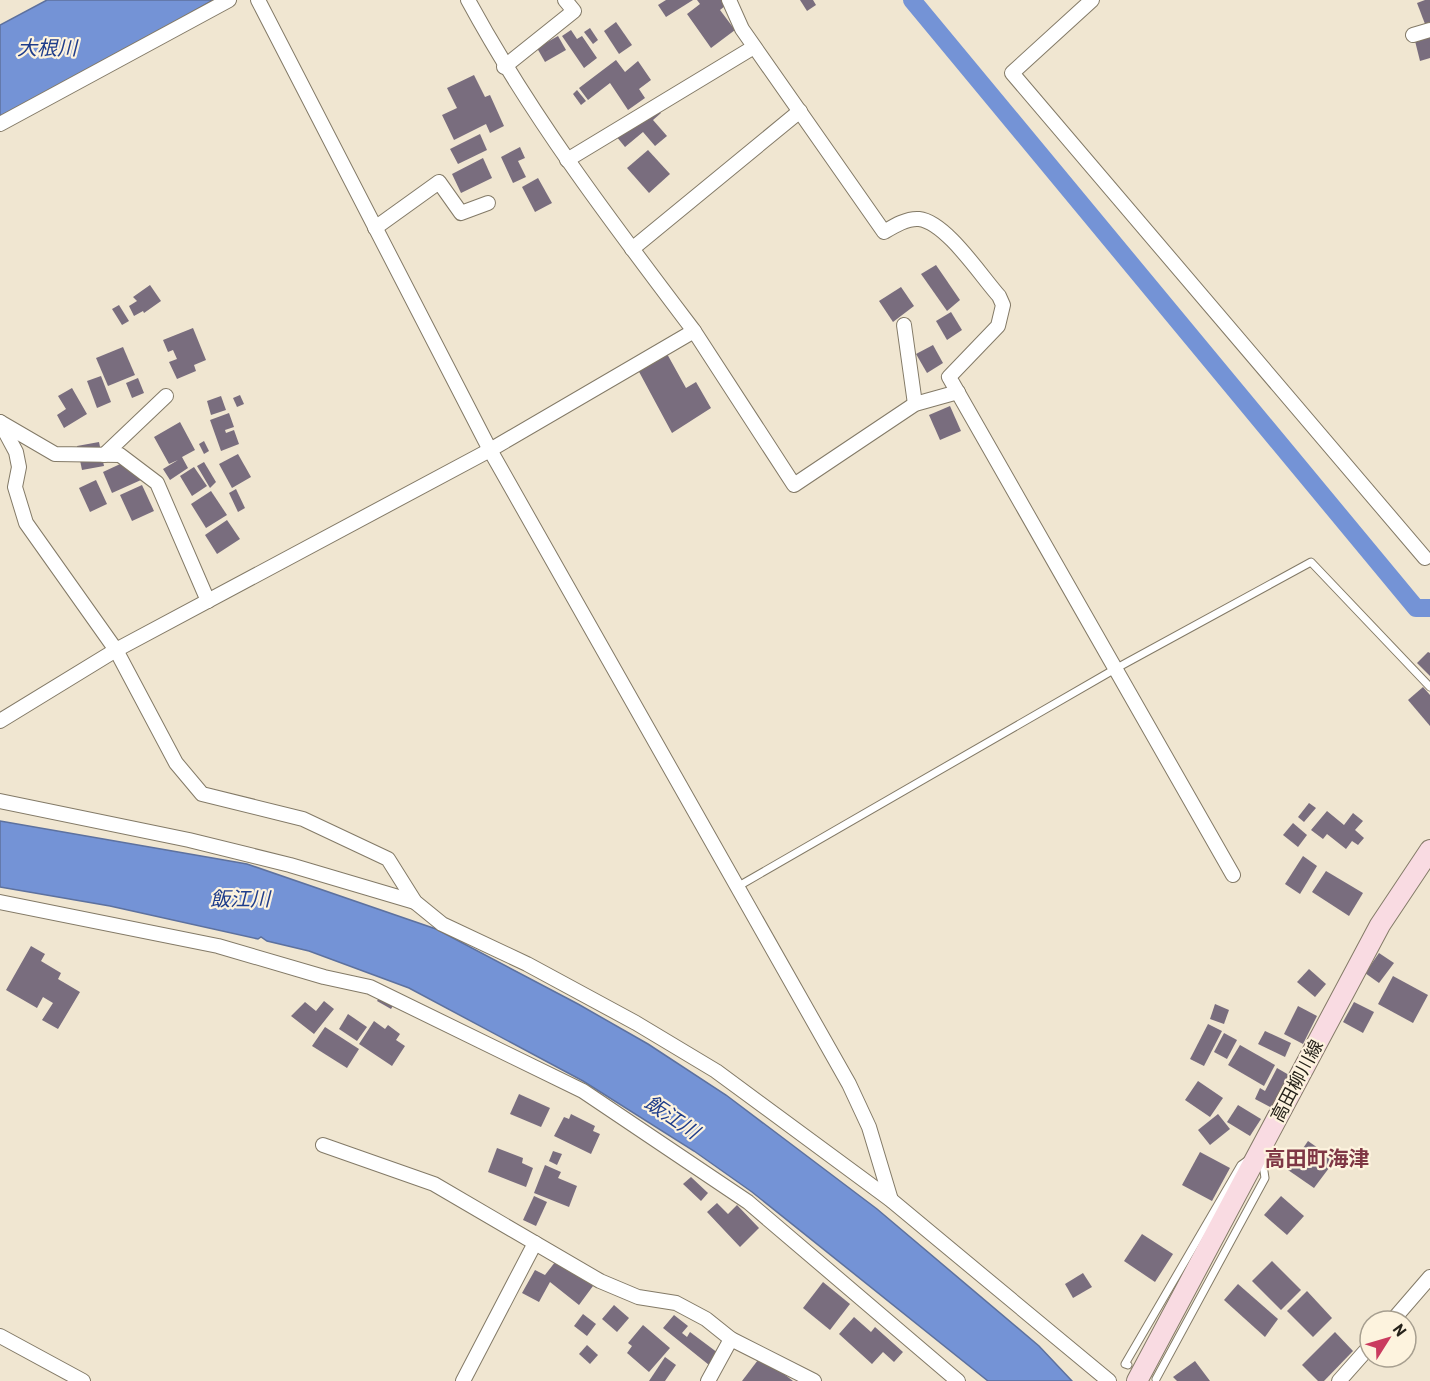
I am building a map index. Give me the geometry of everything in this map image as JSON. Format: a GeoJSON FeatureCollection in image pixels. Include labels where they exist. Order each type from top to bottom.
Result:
{"type":"FeatureCollection","features":[{"type":"Feature","properties":{"kind":"main road","name":"高田柳川線"},"geometry":{"type":"LineString","coordinates":[[1141,1375],[1380,925],[1430,849]]}},
{"type":"Feature","properties":{"kind":"street"},"geometry":{"type":"LineString","coordinates":[[0,124],[229,0]]}},
{"type":"Feature","properties":{"kind":"street"},"geometry":{"type":"LineString","coordinates":[[258,0],[490,450],[849,1084],[869,1127],[891,1200]]}},
{"type":"Feature","properties":{"kind":"street"},"geometry":{"type":"LineString","coordinates":[[468,0],[504,67],[567,160],[694,331],[794,485],[915,404],[958,392]]}},
{"type":"Feature","properties":{"kind":"street"},"geometry":{"type":"LineString","coordinates":[[504,67],[574,11],[565,0]]}},
{"type":"Feature","properties":{"kind":"street"},"geometry":{"type":"LineString","coordinates":[[729,0],[742,29],[754,47],[884,232],[906,220],[919,219],[932,224],[945,233],[999,296],[1004,305],[998,326],[949,376],[1233,875]]}},
{"type":"Feature","properties":{"kind":"street"},"geometry":{"type":"LineString","coordinates":[[1092,0],[1012,73],[1425,558]]}},
{"type":"Feature","properties":{"kind":"street"},"geometry":{"type":"LineString","coordinates":[[1413,35],[1430,30]]}},
{"type":"Feature","properties":{"kind":"street"},"geometry":{"type":"LineString","coordinates":[[567,160],[754,47]]}},
{"type":"Feature","properties":{"kind":"street"},"geometry":{"type":"LineString","coordinates":[[632,249],[800,111]]}},
{"type":"Feature","properties":{"kind":"street"},"geometry":{"type":"LineString","coordinates":[[375,228],[439,183],[461,213],[488,203]]}},
{"type":"Feature","properties":{"kind":"street"},"geometry":{"type":"LineString","coordinates":[[903,325],[915,404]]}},
{"type":"Feature","properties":{"kind":"street"},"geometry":{"type":"LineString","coordinates":[[0,721],[116,650],[490,450],[694,331]]}},
{"type":"Feature","properties":{"kind":"street"},"geometry":{"type":"LineString","coordinates":[[104,454],[166,396]]}},
{"type":"Feature","properties":{"kind":"street"},"geometry":{"type":"LineString","coordinates":[[0,422],[54,454],[120,455],[157,483],[208,601]]}},
{"type":"Feature","properties":{"kind":"street"},"geometry":{"type":"LineString","coordinates":[[0,422],[16,452],[19,467],[15,487],[26,523],[116,650],[176,763],[202,794],[303,819],[388,859],[415,902],[442,924],[527,964],[636,1023],[716,1071],[891,1200],[1109,1381]]}},
{"type":"Feature","properties":{"kind":"street"},"geometry":{"type":"LineString","coordinates":[[0,801],[189,840],[290,865],[415,902]]}},
{"type":"Feature","properties":{"kind":"street"},"geometry":{"type":"LineString","coordinates":[[0,902],[218,946],[324,977],[370,987],[583,1091],[748,1202],[958,1381]]}},
{"type":"Feature","properties":{"kind":"street"},"geometry":{"type":"LineString","coordinates":[[323,1145],[435,1184],[600,1281],[638,1297],[676,1303],[706,1320],[731,1339],[814,1381]]}},
{"type":"Feature","properties":{"kind":"street"},"geometry":{"type":"LineString","coordinates":[[464,1381],[535,1243]]}},
{"type":"Feature","properties":{"kind":"street"},"geometry":{"type":"LineString","coordinates":[[1402,1309],[1430,1277]]}},
{"type":"Feature","properties":{"kind":"street"},"geometry":{"type":"LineString","coordinates":[[0,1336],[83,1381]]}},
{"type":"Feature","properties":{"kind":"street"},"geometry":{"type":"LineString","coordinates":[[708,1381],[731,1339]]}},
{"type":"Feature","properties":{"kind":"street"},"geometry":{"type":"LineString","coordinates":[[1339,1381],[1358,1360]]}},
{"type":"Feature","properties":{"kind":"lane"},"geometry":{"type":"LineString","coordinates":[[737,887],[1115,669],[1311,562],[1430,687]]}},
{"type":"Feature","properties":{"kind":"water","name":"大根川"},"geometry":{"type":"Polygon","coordinates":[[[47,0],[213,0],[0,124],[0,25],[47,0]]]}},
{"type":"Feature","properties":{"kind":"water","name":"飯江川"},"geometry":{"type":"Polygon","coordinates":[[[0,821],[247,864],[436,929],[648,1044],[726,1095],[877,1209],[1039,1346],[1072,1381],[988,1381],[752,1192],[694,1151],[583,1081],[409,988],[309,951],[267,941],[261,937],[258,939],[110,906],[0,887],[0,821]]]}},
{"type":"Feature","properties":{"kind":"building"},"geometry":{"type":"Polygon","coordinates":[[[666,0],[693,0],[666,17],[658,5],[666,0]]]}},
{"type":"Feature","properties":{"kind":"building"},"geometry":{"type":"Polygon","coordinates":[[[697,0],[721,0],[725,6],[720,10],[735,30],[711,48],[687,14],[700,4],[697,0]]]}},
{"type":"Feature","properties":{"kind":"building"},"geometry":{"type":"Polygon","coordinates":[[[800,0],[813,0],[816,5],[807,11],[800,0]]]}},
{"type":"Feature","properties":{"kind":"building"},"geometry":{"type":"Polygon","coordinates":[[[1430,0],[1430,22],[1425,24],[1417,3],[1430,0]]]}},
{"type":"Feature","properties":{"kind":"building"},"geometry":{"type":"Polygon","coordinates":[[[616,22],[632,45],[619,54],[604,31],[616,22]]]}},
{"type":"Feature","properties":{"kind":"building"},"geometry":{"type":"Polygon","coordinates":[[[590,28],[598,40],[593,44],[584,32],[590,28]]]}},
{"type":"Feature","properties":{"kind":"building"},"geometry":{"type":"Polygon","coordinates":[[[571,30],[577,39],[582,36],[597,58],[584,68],[562,36],[571,30]]]}},
{"type":"Feature","properties":{"kind":"building"},"geometry":{"type":"Polygon","coordinates":[[[558,36],[566,50],[545,62],[537,48],[558,36]]]}},
{"type":"Feature","properties":{"kind":"building"},"geometry":{"type":"Polygon","coordinates":[[[1430,37],[1430,58],[1420,61],[1415,41],[1430,37]]]}},
{"type":"Feature","properties":{"kind":"building"},"geometry":{"type":"Polygon","coordinates":[[[616,60],[625,72],[638,61],[651,80],[639,89],[645,98],[628,110],[610,83],[588,100],[579,88],[616,60]]]}},
{"type":"Feature","properties":{"kind":"building"},"geometry":{"type":"Polygon","coordinates":[[[474,75],[485,97],[490,95],[504,126],[490,133],[486,124],[454,140],[442,115],[457,108],[447,88],[474,75]]]}},
{"type":"Feature","properties":{"kind":"building"},"geometry":{"type":"Polygon","coordinates":[[[577,90],[586,101],[581,105],[573,94],[577,90]]]}},
{"type":"Feature","properties":{"kind":"building"},"geometry":{"type":"Polygon","coordinates":[[[654,104],[661,113],[653,120],[667,136],[655,146],[643,132],[625,147],[616,136],[654,104]]]}},
{"type":"Feature","properties":{"kind":"building"},"geometry":{"type":"Polygon","coordinates":[[[480,134],[487,150],[458,164],[450,149],[480,134]]]}},
{"type":"Feature","properties":{"kind":"building"},"geometry":{"type":"Polygon","coordinates":[[[520,147],[525,158],[518,161],[526,177],[513,183],[501,157],[520,147]]]}},
{"type":"Feature","properties":{"kind":"building"},"geometry":{"type":"Polygon","coordinates":[[[648,150],[670,174],[649,193],[627,168],[648,150]]]}},
{"type":"Feature","properties":{"kind":"building"},"geometry":{"type":"Polygon","coordinates":[[[483,158],[492,178],[461,193],[452,174],[483,158]]]}},
{"type":"Feature","properties":{"kind":"building"},"geometry":{"type":"Polygon","coordinates":[[[538,178],[552,203],[535,212],[522,187],[538,178]]]}},
{"type":"Feature","properties":{"kind":"building"},"geometry":{"type":"Polygon","coordinates":[[[936,265],[960,300],[947,311],[921,274],[936,265]]]}},
{"type":"Feature","properties":{"kind":"building"},"geometry":{"type":"Polygon","coordinates":[[[150,285],[161,301],[144,313],[143,311],[134,316],[129,306],[137,301],[133,297],[150,285]]]}},
{"type":"Feature","properties":{"kind":"building"},"geometry":{"type":"Polygon","coordinates":[[[901,287],[914,306],[893,322],[879,301],[901,287]]]}},
{"type":"Feature","properties":{"kind":"building"},"geometry":{"type":"Polygon","coordinates":[[[119,305],[129,321],[122,325],[112,309],[119,305]]]}},
{"type":"Feature","properties":{"kind":"building"},"geometry":{"type":"Polygon","coordinates":[[[951,312],[962,330],[947,340],[936,321],[951,312]]]}},
{"type":"Feature","properties":{"kind":"building"},"geometry":{"type":"Polygon","coordinates":[[[193,328],[206,360],[194,365],[196,371],[177,379],[169,362],[177,359],[173,350],[168,352],[163,340],[193,328]]]}},
{"type":"Feature","properties":{"kind":"building"},"geometry":{"type":"Polygon","coordinates":[[[933,345],[943,363],[927,373],[916,354],[933,345]]]}},
{"type":"Feature","properties":{"kind":"building"},"geometry":{"type":"Polygon","coordinates":[[[123,347],[135,375],[108,386],[96,358],[123,347]]]}},
{"type":"Feature","properties":{"kind":"building"},"geometry":{"type":"Polygon","coordinates":[[[666,352],[686,388],[696,382],[711,408],[672,433],[637,368],[666,352]]]}},
{"type":"Feature","properties":{"kind":"building"},"geometry":{"type":"Polygon","coordinates":[[[101,376],[111,402],[97,408],[87,381],[101,376]]]}},
{"type":"Feature","properties":{"kind":"building"},"geometry":{"type":"Polygon","coordinates":[[[138,378],[144,393],[132,398],[126,383],[138,378]]]}},
{"type":"Feature","properties":{"kind":"building"},"geometry":{"type":"Polygon","coordinates":[[[72,388],[87,414],[64,428],[57,415],[66,409],[58,396],[72,388]]]}},
{"type":"Feature","properties":{"kind":"building"},"geometry":{"type":"Polygon","coordinates":[[[240,395],[244,404],[237,407],[233,398],[240,395]]]}},
{"type":"Feature","properties":{"kind":"building"},"geometry":{"type":"Polygon","coordinates":[[[221,396],[226,410],[211,415],[207,401],[221,396]]]}},
{"type":"Feature","properties":{"kind":"building"},"geometry":{"type":"Polygon","coordinates":[[[950,406],[961,431],[940,440],[929,415],[950,406]]]}},
{"type":"Feature","properties":{"kind":"building"},"geometry":{"type":"Polygon","coordinates":[[[229,413],[234,427],[225,430],[226,433],[234,430],[239,444],[221,451],[210,420],[229,413]]]}},
{"type":"Feature","properties":{"kind":"building"},"geometry":{"type":"Polygon","coordinates":[[[180,422],[195,450],[182,457],[188,468],[170,480],[163,469],[178,460],[169,464],[154,437],[180,422]]]}},
{"type":"Feature","properties":{"kind":"building"},"geometry":{"type":"Polygon","coordinates":[[[204,441],[209,451],[204,454],[199,444],[204,441]]]}},
{"type":"Feature","properties":{"kind":"building"},"geometry":{"type":"Polygon","coordinates":[[[99,442],[104,466],[82,470],[77,446],[99,442]]]}},
{"type":"Feature","properties":{"kind":"building"},"geometry":{"type":"Polygon","coordinates":[[[238,454],[251,477],[232,488],[219,464],[238,454]]]}},
{"type":"Feature","properties":{"kind":"building"},"geometry":{"type":"Polygon","coordinates":[[[131,459],[141,480],[112,493],[103,472],[131,459]]]}},
{"type":"Feature","properties":{"kind":"building"},"geometry":{"type":"Polygon","coordinates":[[[204,462],[216,482],[210,488],[197,466],[204,462]]]}},
{"type":"Feature","properties":{"kind":"building"},"geometry":{"type":"Polygon","coordinates":[[[194,467],[207,486],[192,496],[180,476],[194,467]]]}},
{"type":"Feature","properties":{"kind":"building"},"geometry":{"type":"Polygon","coordinates":[[[96,480],[107,504],[90,512],[79,488],[96,480]]]}},
{"type":"Feature","properties":{"kind":"building"},"geometry":{"type":"Polygon","coordinates":[[[142,485],[154,511],[132,521],[120,495],[142,485]]]}},
{"type":"Feature","properties":{"kind":"building"},"geometry":{"type":"Polygon","coordinates":[[[236,489],[245,508],[238,512],[229,493],[236,489]]]}},
{"type":"Feature","properties":{"kind":"building"},"geometry":{"type":"Polygon","coordinates":[[[211,491],[227,515],[206,528],[191,504],[211,491]]]}},
{"type":"Feature","properties":{"kind":"building"},"geometry":{"type":"Polygon","coordinates":[[[227,520],[240,539],[217,554],[205,535],[227,520]]]}},
{"type":"Feature","properties":{"kind":"building"},"geometry":{"type":"Polygon","coordinates":[[[1428,652],[1430,653],[1430,676],[1417,663],[1428,652]]]}},
{"type":"Feature","properties":{"kind":"building"},"geometry":{"type":"Polygon","coordinates":[[[1423,687],[1430,695],[1430,726],[1408,700],[1423,687]]]}},
{"type":"Feature","properties":{"kind":"building"},"geometry":{"type":"Polygon","coordinates":[[[1309,803],[1316,808],[1304,822],[1298,817],[1309,803]]]}},
{"type":"Feature","properties":{"kind":"building"},"geometry":{"type":"Polygon","coordinates":[[[1327,811],[1344,825],[1353,813],[1363,821],[1355,830],[1364,838],[1358,845],[1352,841],[1346,849],[1327,834],[1323,839],[1311,830],[1327,811]]]}},
{"type":"Feature","properties":{"kind":"building"},"geometry":{"type":"Polygon","coordinates":[[[1293,823],[1307,835],[1298,847],[1283,835],[1293,823]]]}},
{"type":"Feature","properties":{"kind":"building"},"geometry":{"type":"Polygon","coordinates":[[[1303,856],[1317,866],[1300,894],[1285,884],[1303,856]]]}},
{"type":"Feature","properties":{"kind":"building"},"geometry":{"type":"Polygon","coordinates":[[[1326,871],[1363,893],[1349,916],[1312,892],[1326,871]]]}},
{"type":"Feature","properties":{"kind":"building"},"geometry":{"type":"Polygon","coordinates":[[[31,946],[45,954],[41,961],[61,973],[58,979],[80,992],[58,1029],[42,1020],[53,1003],[43,997],[37,1008],[6,990],[31,946]]]}},
{"type":"Feature","properties":{"kind":"building"},"geometry":{"type":"Polygon","coordinates":[[[1379,953],[1394,963],[1379,983],[1365,973],[1379,953]]]}},
{"type":"Feature","properties":{"kind":"building"},"geometry":{"type":"Polygon","coordinates":[[[1309,969],[1326,984],[1315,997],[1297,982],[1309,969]]]}},
{"type":"Feature","properties":{"kind":"building"},"geometry":{"type":"Polygon","coordinates":[[[1393,976],[1428,995],[1413,1023],[1378,1004],[1393,976]]]}},
{"type":"Feature","properties":{"kind":"building"},"geometry":{"type":"Polygon","coordinates":[[[380,996],[394,1004],[391,1009],[377,1001],[380,996]]]}},
{"type":"Feature","properties":{"kind":"building"},"geometry":{"type":"Polygon","coordinates":[[[324,1001],[334,1009],[314,1034],[291,1016],[305,1002],[316,1011],[324,1001]]]}},
{"type":"Feature","properties":{"kind":"building"},"geometry":{"type":"Polygon","coordinates":[[[1354,1002],[1374,1012],[1363,1033],[1343,1022],[1354,1002]]]}},
{"type":"Feature","properties":{"kind":"building"},"geometry":{"type":"Polygon","coordinates":[[[1215,1004],[1229,1010],[1224,1024],[1210,1019],[1215,1004]]]}},
{"type":"Feature","properties":{"kind":"building"},"geometry":{"type":"Polygon","coordinates":[[[1298,1006],[1317,1016],[1303,1044],[1284,1034],[1298,1006]]]}},
{"type":"Feature","properties":{"kind":"building"},"geometry":{"type":"Polygon","coordinates":[[[348,1014],[367,1027],[357,1041],[339,1029],[348,1014]]]}},
{"type":"Feature","properties":{"kind":"building"},"geometry":{"type":"Polygon","coordinates":[[[374,1021],[385,1029],[388,1025],[400,1034],[396,1040],[405,1046],[392,1066],[359,1044],[374,1021]]]}},
{"type":"Feature","properties":{"kind":"building"},"geometry":{"type":"Polygon","coordinates":[[[1208,1024],[1222,1031],[1204,1066],[1190,1059],[1208,1024]]]}},
{"type":"Feature","properties":{"kind":"building"},"geometry":{"type":"Polygon","coordinates":[[[325,1027],[359,1049],[347,1068],[312,1046],[325,1027]]]}},
{"type":"Feature","properties":{"kind":"building"},"geometry":{"type":"Polygon","coordinates":[[[1265,1031],[1291,1043],[1285,1057],[1258,1044],[1265,1031]]]}},
{"type":"Feature","properties":{"kind":"building"},"geometry":{"type":"Polygon","coordinates":[[[1224,1033],[1237,1040],[1227,1059],[1214,1052],[1224,1033]]]}},
{"type":"Feature","properties":{"kind":"building"},"geometry":{"type":"Polygon","coordinates":[[[1240,1045],[1275,1065],[1264,1086],[1228,1065],[1240,1045]]]}},
{"type":"Feature","properties":{"kind":"building"},"geometry":{"type":"Polygon","coordinates":[[[1277,1068],[1289,1075],[1272,1108],[1255,1099],[1260,1088],[1265,1091],[1277,1068]]]}},
{"type":"Feature","properties":{"kind":"building"},"geometry":{"type":"Polygon","coordinates":[[[1198,1081],[1223,1098],[1210,1117],[1185,1100],[1198,1081]]]}},
{"type":"Feature","properties":{"kind":"building"},"geometry":{"type":"Polygon","coordinates":[[[519,1094],[550,1108],[541,1127],[510,1114],[519,1094]]]}},
{"type":"Feature","properties":{"kind":"building"},"geometry":{"type":"Polygon","coordinates":[[[1238,1105],[1261,1119],[1250,1136],[1227,1122],[1238,1105]]]}},
{"type":"Feature","properties":{"kind":"building"},"geometry":{"type":"Polygon","coordinates":[[[571,1114],[595,1126],[593,1131],[600,1134],[591,1154],[554,1136],[564,1117],[569,1119],[571,1114]]]}},
{"type":"Feature","properties":{"kind":"building"},"geometry":{"type":"Polygon","coordinates":[[[1218,1114],[1230,1129],[1210,1145],[1198,1130],[1218,1114]]]}},
{"type":"Feature","properties":{"kind":"building"},"geometry":{"type":"Polygon","coordinates":[[[1308,1141],[1335,1160],[1314,1188],[1288,1170],[1308,1141]]]}},
{"type":"Feature","properties":{"kind":"building"},"geometry":{"type":"Polygon","coordinates":[[[497,1148],[523,1158],[522,1163],[533,1168],[526,1187],[488,1172],[497,1148]]]}},
{"type":"Feature","properties":{"kind":"building"},"geometry":{"type":"Polygon","coordinates":[[[553,1151],[562,1154],[557,1165],[549,1161],[553,1151]]]}},
{"type":"Feature","properties":{"kind":"building"},"geometry":{"type":"Polygon","coordinates":[[[1200,1152],[1230,1168],[1212,1201],[1182,1185],[1200,1152]]]}},
{"type":"Feature","properties":{"kind":"building"},"geometry":{"type":"Polygon","coordinates":[[[545,1165],[561,1172],[558,1178],[577,1186],[569,1207],[534,1193],[545,1165]]]}},
{"type":"Feature","properties":{"kind":"building"},"geometry":{"type":"Polygon","coordinates":[[[691,1177],[708,1193],[701,1201],[683,1184],[691,1177]]]}},
{"type":"Feature","properties":{"kind":"building"},"geometry":{"type":"Polygon","coordinates":[[[534,1196],[547,1202],[536,1226],[523,1220],[534,1196]]]}},
{"type":"Feature","properties":{"kind":"building"},"geometry":{"type":"Polygon","coordinates":[[[1281,1196],[1304,1216],[1287,1235],[1264,1215],[1281,1196]]]}},
{"type":"Feature","properties":{"kind":"building"},"geometry":{"type":"Polygon","coordinates":[[[717,1203],[728,1214],[737,1205],[759,1228],[740,1247],[707,1212],[717,1203]]]}},
{"type":"Feature","properties":{"kind":"building"},"geometry":{"type":"Polygon","coordinates":[[[1142,1234],[1173,1254],[1155,1282],[1124,1261],[1142,1234]]]}},
{"type":"Feature","properties":{"kind":"building"},"geometry":{"type":"Polygon","coordinates":[[[559,1257],[593,1286],[579,1305],[550,1282],[539,1302],[522,1293],[535,1270],[545,1275],[559,1257]]]}},
{"type":"Feature","properties":{"kind":"building"},"geometry":{"type":"Polygon","coordinates":[[[1272,1261],[1301,1290],[1281,1310],[1252,1281],[1272,1261]]]}},
{"type":"Feature","properties":{"kind":"building"},"geometry":{"type":"Polygon","coordinates":[[[1083,1273],[1092,1287],[1073,1298],[1065,1284],[1083,1273]]]}},
{"type":"Feature","properties":{"kind":"building"},"geometry":{"type":"Polygon","coordinates":[[[823,1282],[850,1304],[830,1330],[803,1308],[823,1282]]]}},
{"type":"Feature","properties":{"kind":"building"},"geometry":{"type":"Polygon","coordinates":[[[1238,1284],[1278,1319],[1265,1337],[1224,1300],[1238,1284]]]}},
{"type":"Feature","properties":{"kind":"building"},"geometry":{"type":"Polygon","coordinates":[[[1307,1291],[1332,1318],[1313,1337],[1287,1311],[1307,1291]]]}},
{"type":"Feature","properties":{"kind":"building"},"geometry":{"type":"Polygon","coordinates":[[[614,1305],[629,1318],[617,1332],[602,1319],[614,1305]]]}},
{"type":"Feature","properties":{"kind":"building"},"geometry":{"type":"Polygon","coordinates":[[[583,1314],[596,1324],[587,1336],[574,1326],[583,1314]]]}},
{"type":"Feature","properties":{"kind":"building"},"geometry":{"type":"Polygon","coordinates":[[[674,1315],[688,1326],[682,1333],[687,1337],[690,1332],[718,1353],[709,1365],[663,1328],[674,1315]]]}},
{"type":"Feature","properties":{"kind":"building"},"geometry":{"type":"Polygon","coordinates":[[[854,1317],[871,1332],[875,1327],[903,1352],[894,1362],[883,1352],[872,1364],[839,1334],[854,1317]]]}},
{"type":"Feature","properties":{"kind":"building"},"geometry":{"type":"Polygon","coordinates":[[[643,1325],[670,1348],[649,1372],[627,1353],[632,1346],[628,1343],[643,1325]]]}},
{"type":"Feature","properties":{"kind":"building"},"geometry":{"type":"Polygon","coordinates":[[[1335,1332],[1353,1351],[1324,1381],[1318,1381],[1302,1365],[1335,1332]]]}},
{"type":"Feature","properties":{"kind":"building"},"geometry":{"type":"Polygon","coordinates":[[[587,1345],[598,1355],[590,1364],[579,1354],[587,1345]]]}},
{"type":"Feature","properties":{"kind":"building"},"geometry":{"type":"Polygon","coordinates":[[[761,1356],[793,1381],[742,1381],[761,1356]]]}},
{"type":"Feature","properties":{"kind":"building"},"geometry":{"type":"Polygon","coordinates":[[[665,1357],[676,1365],[665,1381],[649,1381],[665,1357]]]}},
{"type":"Feature","properties":{"kind":"building"},"geometry":{"type":"Polygon","coordinates":[[[1195,1361],[1210,1381],[1177,1381],[1173,1377],[1195,1361]]]}},
{"type":"Feature","properties":{"kind":"waterway"},"geometry":{"type":"LineString","coordinates":[[912,0],[1416,608],[1430,608]]}},
{"type":"Feature","properties":{"kind":"district","name":"高田町海津"},"geometry":{"type":"Point","coordinates":[1317,1159]}}]}
